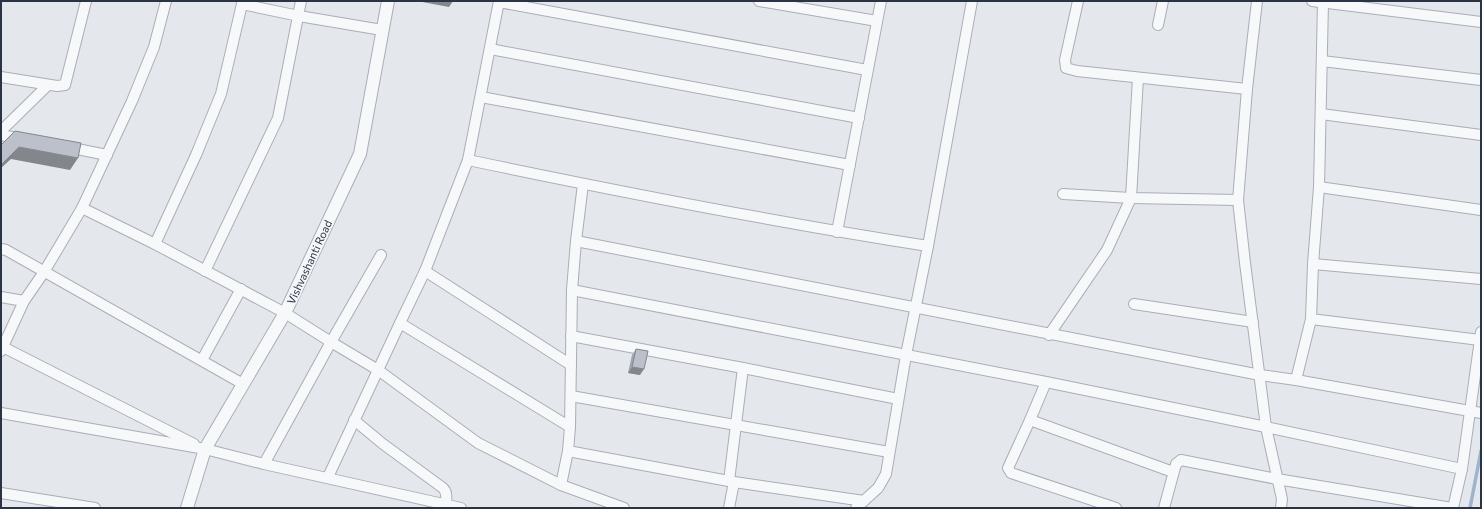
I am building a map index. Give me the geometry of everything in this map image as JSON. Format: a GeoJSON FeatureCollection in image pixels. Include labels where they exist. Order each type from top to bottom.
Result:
{"type":"FeatureCollection","features":[{"type":"Feature","properties":{"kind":"street"},"geometry":{"type":"LineString","coordinates":[[1,77],[48,85],[65,85],[86,1]]}},
{"type":"Feature","properties":{"kind":"street"},"geometry":{"type":"LineString","coordinates":[[166,1],[151,53],[132,101],[107,155],[82,208],[44,272],[24,301],[2,349],[205,449]]}},
{"type":"Feature","properties":{"kind":"street"},"geometry":{"type":"LineString","coordinates":[[206,271],[278,118],[301,1]]}},
{"type":"Feature","properties":{"kind":"street","name":"Vishvashanti Road"},"geometry":{"type":"LineString","coordinates":[[187,508],[205,449],[285,313],[360,154],[388,1]]}},
{"type":"Feature","properties":{"kind":"street"},"geometry":{"type":"LineString","coordinates":[[328,477],[425,271],[468,160],[499,1],[868,70]]}},
{"type":"Feature","properties":{"kind":"street"},"geometry":{"type":"LineString","coordinates":[[759,1],[877,21]]}},
{"type":"Feature","properties":{"kind":"street"},"geometry":{"type":"LineString","coordinates":[[837,232],[880,1]]}},
{"type":"Feature","properties":{"kind":"street"},"geometry":{"type":"LineString","coordinates":[[568,451],[860,505],[878,488],[886,474],[906,355],[928,246],[972,1]]}},
{"type":"Feature","properties":{"kind":"street"},"geometry":{"type":"LineString","coordinates":[[1078,1],[1065,60],[1066,68],[1078,71],[1138,78],[1247,89]]}},
{"type":"Feature","properties":{"kind":"street"},"geometry":{"type":"LineString","coordinates":[[1158,25],[1163,1]]}},
{"type":"Feature","properties":{"kind":"street"},"geometry":{"type":"LineString","coordinates":[[1257,1],[1247,89],[1238,200],[1266,427],[1282,499],[1281,508]]}},
{"type":"Feature","properties":{"kind":"street"},"geometry":{"type":"LineString","coordinates":[[155,244],[196,155],[221,94],[242,2],[298,16],[382,30]]}},
{"type":"Feature","properties":{"kind":"street"},"geometry":{"type":"LineString","coordinates":[[1296,380],[1311,319],[1313,264],[1320,187],[1322,61],[1318,2],[1481,22]]}},
{"type":"Feature","properties":{"kind":"street"},"geometry":{"type":"LineString","coordinates":[[490,50],[858,118]]}},
{"type":"Feature","properties":{"kind":"street"},"geometry":{"type":"LineString","coordinates":[[1322,61],[1481,80]]}},
{"type":"Feature","properties":{"kind":"street"},"geometry":{"type":"LineString","coordinates":[[1049,335],[1107,250],[1131,198],[1138,78]]}},
{"type":"Feature","properties":{"kind":"street"},"geometry":{"type":"LineString","coordinates":[[1,131],[48,85]]}},
{"type":"Feature","properties":{"kind":"street"},"geometry":{"type":"LineString","coordinates":[[481,97],[850,165]]}},
{"type":"Feature","properties":{"kind":"street"},"geometry":{"type":"LineString","coordinates":[[1321,114],[1481,135]]}},
{"type":"Feature","properties":{"kind":"street"},"geometry":{"type":"LineString","coordinates":[[1,135],[31,141]]}},
{"type":"Feature","properties":{"kind":"street"},"geometry":{"type":"LineString","coordinates":[[54,145],[107,155]]}},
{"type":"Feature","properties":{"kind":"street"},"geometry":{"type":"LineString","coordinates":[[468,160],[583,184],[837,232],[928,246]]}},
{"type":"Feature","properties":{"kind":"street"},"geometry":{"type":"LineString","coordinates":[[561,484],[568,451],[570,427],[572,290],[583,184]]}},
{"type":"Feature","properties":{"kind":"street"},"geometry":{"type":"LineString","coordinates":[[1320,187],[1481,210]]}},
{"type":"Feature","properties":{"kind":"street"},"geometry":{"type":"LineString","coordinates":[[1063,194],[1131,198],[1238,200]]}},
{"type":"Feature","properties":{"kind":"street"},"geometry":{"type":"LineString","coordinates":[[82,208],[155,244],[285,313],[330,342],[378,370],[478,443],[561,484],[611,505],[624,508]]}},
{"type":"Feature","properties":{"kind":"street"},"geometry":{"type":"LineString","coordinates":[[576,241],[1260,376],[1296,380],[1475,412]]}},
{"type":"Feature","properties":{"kind":"street"},"geometry":{"type":"LineString","coordinates":[[1,249],[6,250],[243,384]]}},
{"type":"Feature","properties":{"kind":"street"},"geometry":{"type":"LineString","coordinates":[[264,464],[330,342],[381,255]]}},
{"type":"Feature","properties":{"kind":"street"},"geometry":{"type":"LineString","coordinates":[[1313,264],[1481,279]]}},
{"type":"Feature","properties":{"kind":"street"},"geometry":{"type":"LineString","coordinates":[[425,271],[571,365]]}},
{"type":"Feature","properties":{"kind":"street"},"geometry":{"type":"LineString","coordinates":[[202,360],[241,289]]}},
{"type":"Feature","properties":{"kind":"street"},"geometry":{"type":"LineString","coordinates":[[572,290],[1046,382],[1462,469]]}},
{"type":"Feature","properties":{"kind":"street"},"geometry":{"type":"LineString","coordinates":[[1,297],[24,301]]}},
{"type":"Feature","properties":{"kind":"street"},"geometry":{"type":"LineString","coordinates":[[1134,304],[1253,322]]}},
{"type":"Feature","properties":{"kind":"street"},"geometry":{"type":"LineString","coordinates":[[1164,508],[1176,464],[1182,460],[1277,479],[1453,508],[1475,412],[1480,336],[1311,319]]}},
{"type":"Feature","properties":{"kind":"street"},"geometry":{"type":"LineString","coordinates":[[400,323],[570,427]]}},
{"type":"Feature","properties":{"kind":"street"},"geometry":{"type":"LineString","coordinates":[[571,336],[898,399]]}},
{"type":"Feature","properties":{"kind":"street"},"geometry":{"type":"LineString","coordinates":[[729,508],[743,368]]}},
{"type":"Feature","properties":{"kind":"street"},"geometry":{"type":"LineString","coordinates":[[1046,382],[1008,468],[1011,473],[1116,508]]}},
{"type":"Feature","properties":{"kind":"street"},"geometry":{"type":"LineString","coordinates":[[571,396],[889,452]]}},
{"type":"Feature","properties":{"kind":"street"},"geometry":{"type":"LineString","coordinates":[[1,413],[205,449],[446,506],[461,508]]}},
{"type":"Feature","properties":{"kind":"street"},"geometry":{"type":"LineString","coordinates":[[354,420],[383,444],[444,488],[447,494],[446,506]]}},
{"type":"Feature","properties":{"kind":"street"},"geometry":{"type":"LineString","coordinates":[[1030,420],[1173,472]]}},
{"type":"Feature","properties":{"kind":"street"},"geometry":{"type":"LineString","coordinates":[[1,493],[95,508]]}},
{"type":"Feature","properties":{"kind":"building"},"geometry":{"type":"Polygon","coordinates":[[[15,131],[81,143],[78,158],[19,147],[1,165],[1,145],[15,131]]]}},
{"type":"Feature","properties":{"kind":"building"},"geometry":{"type":"Polygon","coordinates":[[[636,349],[648,351],[644,369],[632,367],[636,349]]]}},
{"type":"Feature","properties":{"kind":"waterway"},"geometry":{"type":"LineString","coordinates":[[1470,508],[1481,451]]}}]}
